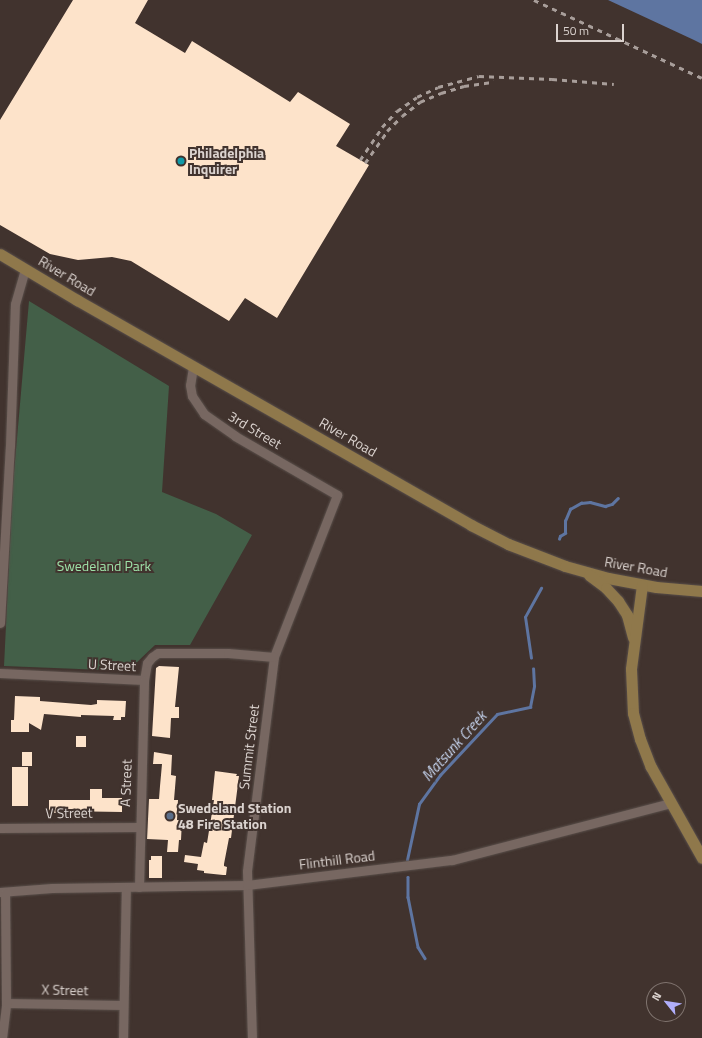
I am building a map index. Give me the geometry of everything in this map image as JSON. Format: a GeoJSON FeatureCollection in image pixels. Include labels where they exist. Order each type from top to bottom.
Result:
{"type":"FeatureCollection","features":[{"type":"Feature","properties":{"kind":"main road","name":"River Road"},"geometry":{"type":"LineString","coordinates":[[0,254],[193,367],[483,531],[527,552],[585,572],[642,584],[702,591]]}},
{"type":"Feature","properties":{"kind":"main road"},"geometry":{"type":"LineString","coordinates":[[585,572],[606,588],[618,601],[627,615],[634,640]]}},
{"type":"Feature","properties":{"kind":"main road"},"geometry":{"type":"LineString","coordinates":[[642,584],[634,640],[631,682],[636,727],[645,753],[671,804],[702,858]]}},
{"type":"Feature","properties":{"kind":"street"},"geometry":{"type":"LineString","coordinates":[[0,623],[16,304],[25,269]]}},
{"type":"Feature","properties":{"kind":"street","name":"3rd Street"},"geometry":{"type":"LineString","coordinates":[[193,367],[190,384],[192,396],[204,414],[235,436],[337,495]]}},
{"type":"Feature","properties":{"kind":"street","name":"Summit Street"},"geometry":{"type":"LineString","coordinates":[[252,1038],[247,885],[274,657],[337,495]]}},
{"type":"Feature","properties":{"kind":"street","name":"U Street"},"geometry":{"type":"LineString","coordinates":[[0,673],[144,680],[147,663],[158,653],[228,653],[274,657]]}},
{"type":"Feature","properties":{"kind":"street","name":"A Street"},"geometry":{"type":"LineString","coordinates":[[139,887],[139,827],[144,680]]}},
{"type":"Feature","properties":{"kind":"street","name":"Flinthill Road"},"geometry":{"type":"LineString","coordinates":[[2,892],[52,888],[247,885],[452,860],[671,804]]}},
{"type":"Feature","properties":{"kind":"street","name":"V Street"},"geometry":{"type":"LineString","coordinates":[[0,828],[139,827]]}},
{"type":"Feature","properties":{"kind":"street"},"geometry":{"type":"LineString","coordinates":[[123,1038],[126,888]]}},
{"type":"Feature","properties":{"kind":"street"},"geometry":{"type":"LineString","coordinates":[[2,892],[3,984],[6,1003],[2,1038]]}},
{"type":"Feature","properties":{"kind":"street","name":"X Street"},"geometry":{"type":"LineString","coordinates":[[6,1003],[123,1005]]}},
{"type":"Feature","properties":{"kind":"green space","name":"Swedeland Park"},"geometry":{"type":"Polygon","coordinates":[[[29,301],[169,386],[162,492],[216,514],[252,535],[190,645],[155,645],[134,665],[104,670],[4,666],[13,484],[29,301]]]}},
{"type":"Feature","properties":{"kind":"water"},"geometry":{"type":"Polygon","coordinates":[[[608,0],[702,0],[702,44],[694,40],[608,0]]]}},
{"type":"Feature","properties":{"kind":"building","name":"Philadelphia Inquirer"},"geometry":{"type":"Polygon","coordinates":[[[73,0],[148,0],[135,23],[185,53],[192,41],[290,102],[298,92],[350,124],[336,146],[369,165],[277,318],[245,298],[229,321],[131,261],[112,257],[78,260],[50,254],[0,225],[0,120],[73,0]]]}},
{"type":"Feature","properties":{"kind":"building"},"geometry":{"type":"Polygon","coordinates":[[[159,666],[179,667],[175,707],[179,707],[179,718],[171,718],[170,738],[152,736],[156,668],[159,666]]]}},
{"type":"Feature","properties":{"kind":"building"},"geometry":{"type":"Polygon","coordinates":[[[15,696],[40,697],[40,701],[91,705],[97,704],[97,700],[126,701],[125,717],[121,717],[121,720],[113,720],[114,716],[81,715],[81,717],[44,714],[41,730],[29,723],[29,732],[11,732],[11,720],[14,720],[15,696]]]}},
{"type":"Feature","properties":{"kind":"building"},"geometry":{"type":"Polygon","coordinates":[[[76,736],[86,736],[86,747],[76,747],[76,736]]]}},
{"type":"Feature","properties":{"kind":"building"},"geometry":{"type":"Polygon","coordinates":[[[22,752],[32,752],[32,766],[22,766],[22,752]]]}},
{"type":"Feature","properties":{"kind":"building"},"geometry":{"type":"Polygon","coordinates":[[[154,752],[172,755],[171,775],[176,776],[174,800],[178,800],[177,820],[182,820],[181,840],[179,840],[178,852],[167,852],[168,840],[147,839],[149,799],[159,799],[162,764],[153,764],[154,752]]]}},
{"type":"Feature","properties":{"kind":"building"},"geometry":{"type":"Polygon","coordinates":[[[12,767],[28,767],[28,806],[12,806],[12,767]]]}},
{"type":"Feature","properties":{"kind":"building"},"geometry":{"type":"Polygon","coordinates":[[[215,771],[237,774],[236,776],[239,776],[231,838],[229,838],[224,864],[224,866],[227,867],[226,875],[204,873],[204,871],[197,870],[198,864],[184,862],[185,855],[201,857],[204,842],[207,843],[214,800],[212,800],[215,771]]]}},
{"type":"Feature","properties":{"kind":"building"},"geometry":{"type":"Polygon","coordinates":[[[90,789],[102,789],[102,798],[122,798],[122,812],[60,811],[60,813],[49,813],[49,800],[90,800],[90,789]]]}},
{"type":"Feature","properties":{"kind":"building"},"geometry":{"type":"Polygon","coordinates":[[[151,856],[162,856],[162,878],[149,878],[149,860],[151,860],[151,856]]]}},
{"type":"Feature","properties":{"kind":"waterway","name":"Matsunk Creek"},"geometry":{"type":"LineString","coordinates":[[559,539],[560,536],[565,533],[565,521],[570,509],[581,503],[590,502],[605,506],[612,504],[618,498]]}},
{"type":"Feature","properties":{"kind":"waterway","name":"Matsunk Creek"},"geometry":{"type":"LineString","coordinates":[[531,658],[525,617],[541,588]]}},
{"type":"Feature","properties":{"kind":"waterway","name":"Matsunk Creek"},"geometry":{"type":"LineString","coordinates":[[407,860],[419,804],[440,775],[497,714],[530,707],[534,686],[533,669]]}},
{"type":"Feature","properties":{"kind":"waterway","name":"Matsunk Creek"},"geometry":{"type":"LineString","coordinates":[[408,877],[408,897],[418,947],[425,958]]}},
{"type":"Feature","properties":{"kind":"railway"},"geometry":{"type":"LineString","coordinates":[[534,0],[702,78]]}},
{"type":"Feature","properties":{"kind":"railway"},"geometry":{"type":"LineString","coordinates":[[360,160],[382,127],[397,111],[417,97],[438,87],[479,76],[552,79],[614,84]]}},
{"type":"Feature","properties":{"kind":"railway"},"geometry":{"type":"LineString","coordinates":[[365,163],[387,131],[402,116],[420,102],[441,93],[464,86],[494,82]]}},
{"type":"Feature","properties":{"kind":"place","name":"Philadelphia Inquirer"},"geometry":{"type":"Point","coordinates":[181,161]}},
{"type":"Feature","properties":{"kind":"place","name":"Swedeland Station 48 Fire Station"},"geometry":{"type":"Point","coordinates":[170,816]}}]}
